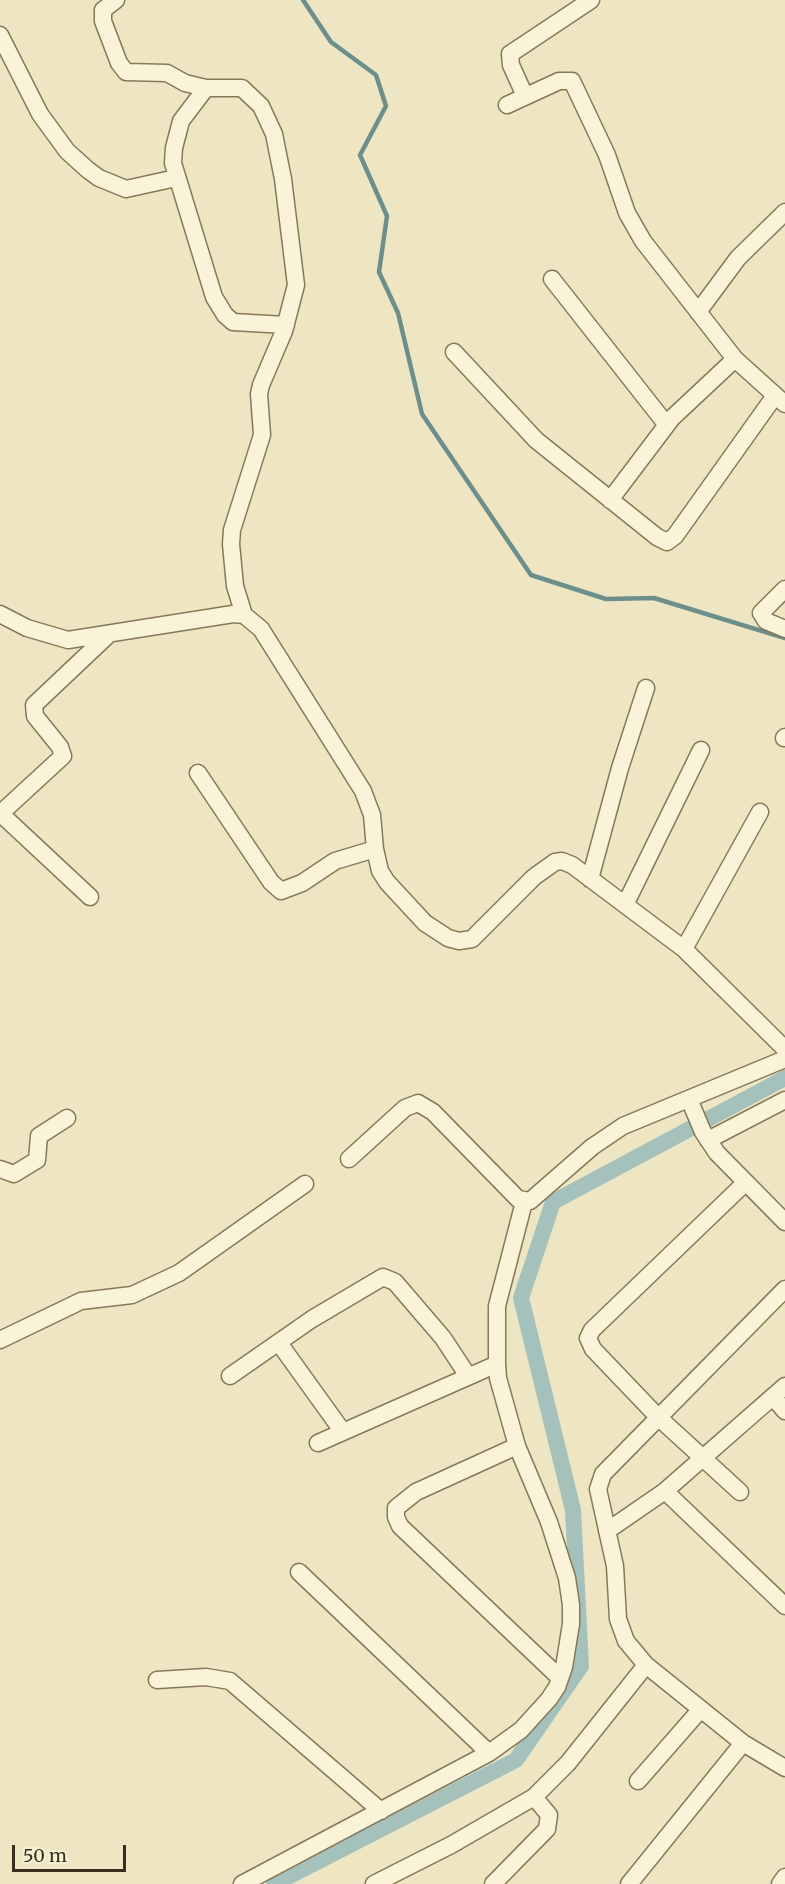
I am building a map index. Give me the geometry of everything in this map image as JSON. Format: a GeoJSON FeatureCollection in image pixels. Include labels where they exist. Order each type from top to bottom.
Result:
{"type":"FeatureCollection","features":[{"type":"Feature","properties":{"kind":"street"},"geometry":{"type":"LineString","coordinates":[[116,0],[103,10],[103,21],[119,63],[126,72],[167,73],[185,83],[206,88],[235,87],[248,92],[268,117],[274,134],[296,268],[296,285],[286,325],[259,394],[262,435],[232,530],[235,586],[244,615],[261,629],[363,791],[372,815],[377,863],[387,882],[425,923],[448,938],[466,941],[478,935],[534,877],[555,862],[562,861],[572,865],[684,949],[785,1049]]}},
{"type":"Feature","properties":{"kind":"street"},"geometry":{"type":"LineString","coordinates":[[525,96],[510,66],[510,54],[591,0]]}},
{"type":"Feature","properties":{"kind":"street"},"geometry":{"type":"LineString","coordinates":[[0,35],[40,114],[67,151],[88,170],[99,178],[126,189],[176,178]]}},
{"type":"Feature","properties":{"kind":"street"},"geometry":{"type":"LineString","coordinates":[[454,352],[536,440],[662,541],[672,540],[780,401],[735,359],[654,257],[634,226],[607,155],[572,81],[566,79],[559,81],[507,105]]}},
{"type":"Feature","properties":{"kind":"street"},"geometry":{"type":"LineString","coordinates":[[206,88],[181,121],[174,148],[176,178],[214,297],[225,315],[241,324],[286,325]]}},
{"type":"Feature","properties":{"kind":"street"},"geometry":{"type":"LineString","coordinates":[[698,312],[738,258],[785,212]]}},
{"type":"Feature","properties":{"kind":"street"},"geometry":{"type":"LineString","coordinates":[[552,279],[666,424]]}},
{"type":"Feature","properties":{"kind":"street"},"geometry":{"type":"LineString","coordinates":[[610,500],[666,424],[735,359]]}},
{"type":"Feature","properties":{"kind":"street"},"geometry":{"type":"LineString","coordinates":[[785,590],[761,613],[766,621],[785,629]]}},
{"type":"Feature","properties":{"kind":"street"},"geometry":{"type":"LineString","coordinates":[[0,614],[27,628],[68,640],[107,636],[233,614],[244,615]]}},
{"type":"Feature","properties":{"kind":"street"},"geometry":{"type":"LineString","coordinates":[[90,897],[0,813],[63,756],[60,747],[35,716],[33,705],[107,636]]}},
{"type":"Feature","properties":{"kind":"street"},"geometry":{"type":"LineString","coordinates":[[590,879],[620,768],[645,688]]}},
{"type":"Feature","properties":{"kind":"street"},"geometry":{"type":"LineString","coordinates":[[624,905],[701,750]]}},
{"type":"Feature","properties":{"kind":"street"},"geometry":{"type":"LineString","coordinates":[[198,773],[271,882],[280,891],[294,888],[335,861],[375,849]]}},
{"type":"Feature","properties":{"kind":"street"},"geometry":{"type":"LineString","coordinates":[[684,949],[760,812]]}},
{"type":"Feature","properties":{"kind":"street"},"geometry":{"type":"LineString","coordinates":[[524,1202],[534,1199],[592,1147],[622,1126],[691,1105],[785,1059]]}},
{"type":"Feature","properties":{"kind":"street"},"geometry":{"type":"LineString","coordinates":[[706,1136],[785,1100]]}},
{"type":"Feature","properties":{"kind":"street"},"geometry":{"type":"LineString","coordinates":[[350,1160],[405,1108],[418,1103],[433,1112],[500,1184],[524,1202]]}},
{"type":"Feature","properties":{"kind":"street"},"geometry":{"type":"LineString","coordinates":[[691,1105],[706,1136],[745,1183],[785,1222]]}},
{"type":"Feature","properties":{"kind":"street"},"geometry":{"type":"LineString","coordinates":[[0,1169],[14,1174],[33,1162],[39,1155],[37,1140],[39,1136],[67,1118]]}},
{"type":"Feature","properties":{"kind":"street"},"geometry":{"type":"LineString","coordinates":[[740,1492],[658,1417],[593,1349],[588,1338],[592,1330],[745,1183]]}},
{"type":"Feature","properties":{"kind":"street"},"geometry":{"type":"LineString","coordinates":[[0,1340],[81,1301],[132,1295],[179,1273],[305,1184]]}},
{"type":"Feature","properties":{"kind":"street"},"geometry":{"type":"LineString","coordinates":[[242,1884],[489,1753],[521,1730],[549,1699],[560,1678],[571,1624],[567,1578],[549,1522],[518,1446],[498,1378],[497,1306],[524,1202]]}},
{"type":"Feature","properties":{"kind":"street"},"geometry":{"type":"LineString","coordinates":[[230,1376],[312,1319],[383,1277],[395,1282],[443,1338],[468,1376]]}},
{"type":"Feature","properties":{"kind":"street"},"geometry":{"type":"LineString","coordinates":[[785,1289],[658,1417],[599,1481],[615,1566],[620,1631],[646,1665],[743,1743],[785,1768]]}},
{"type":"Feature","properties":{"kind":"street"},"geometry":{"type":"LineString","coordinates":[[279,1343],[343,1432]]}},
{"type":"Feature","properties":{"kind":"street"},"geometry":{"type":"LineString","coordinates":[[318,1443],[497,1364]]}},
{"type":"Feature","properties":{"kind":"street"},"geometry":{"type":"LineString","coordinates":[[607,1531],[665,1491],[701,1457],[779,1392],[785,1411]]}},
{"type":"Feature","properties":{"kind":"street"},"geometry":{"type":"LineString","coordinates":[[518,1446],[416,1492],[396,1508],[396,1517],[400,1526],[560,1678]]}},
{"type":"Feature","properties":{"kind":"street"},"geometry":{"type":"LineString","coordinates":[[665,1491],[785,1606]]}},
{"type":"Feature","properties":{"kind":"street"},"geometry":{"type":"LineString","coordinates":[[299,1572],[489,1753]]}},
{"type":"Feature","properties":{"kind":"street"},"geometry":{"type":"LineString","coordinates":[[374,1884],[451,1845],[534,1797],[568,1763],[646,1665]]}},
{"type":"Feature","properties":{"kind":"street"},"geometry":{"type":"LineString","coordinates":[[157,1680],[206,1677],[230,1681],[381,1811]]}},
{"type":"Feature","properties":{"kind":"street"},"geometry":{"type":"LineString","coordinates":[[638,1781],[701,1709]]}},
{"type":"Feature","properties":{"kind":"street"},"geometry":{"type":"LineString","coordinates":[[630,1884],[743,1743]]}},
{"type":"Feature","properties":{"kind":"street"},"geometry":{"type":"LineString","coordinates":[[493,1884],[547,1829],[549,1815],[534,1797]]}},
{"type":"Feature","properties":{"kind":"street"},"geometry":{"type":"LineString","coordinates":[[780,1884],[785,1877]]}},
{"type":"Feature","properties":{"kind":"waterway"},"geometry":{"type":"LineString","coordinates":[[303,0],[331,42],[376,75],[386,106],[360,155],[387,216],[379,272],[398,313],[422,414],[531,575],[606,599],[654,598],[785,638]]}},
{"type":"Feature","properties":{"kind":"waterway"},"geometry":{"type":"LineString","coordinates":[[274,1884],[516,1760],[581,1666],[573,1510],[521,1298],[553,1202],[785,1078]]}}]}
